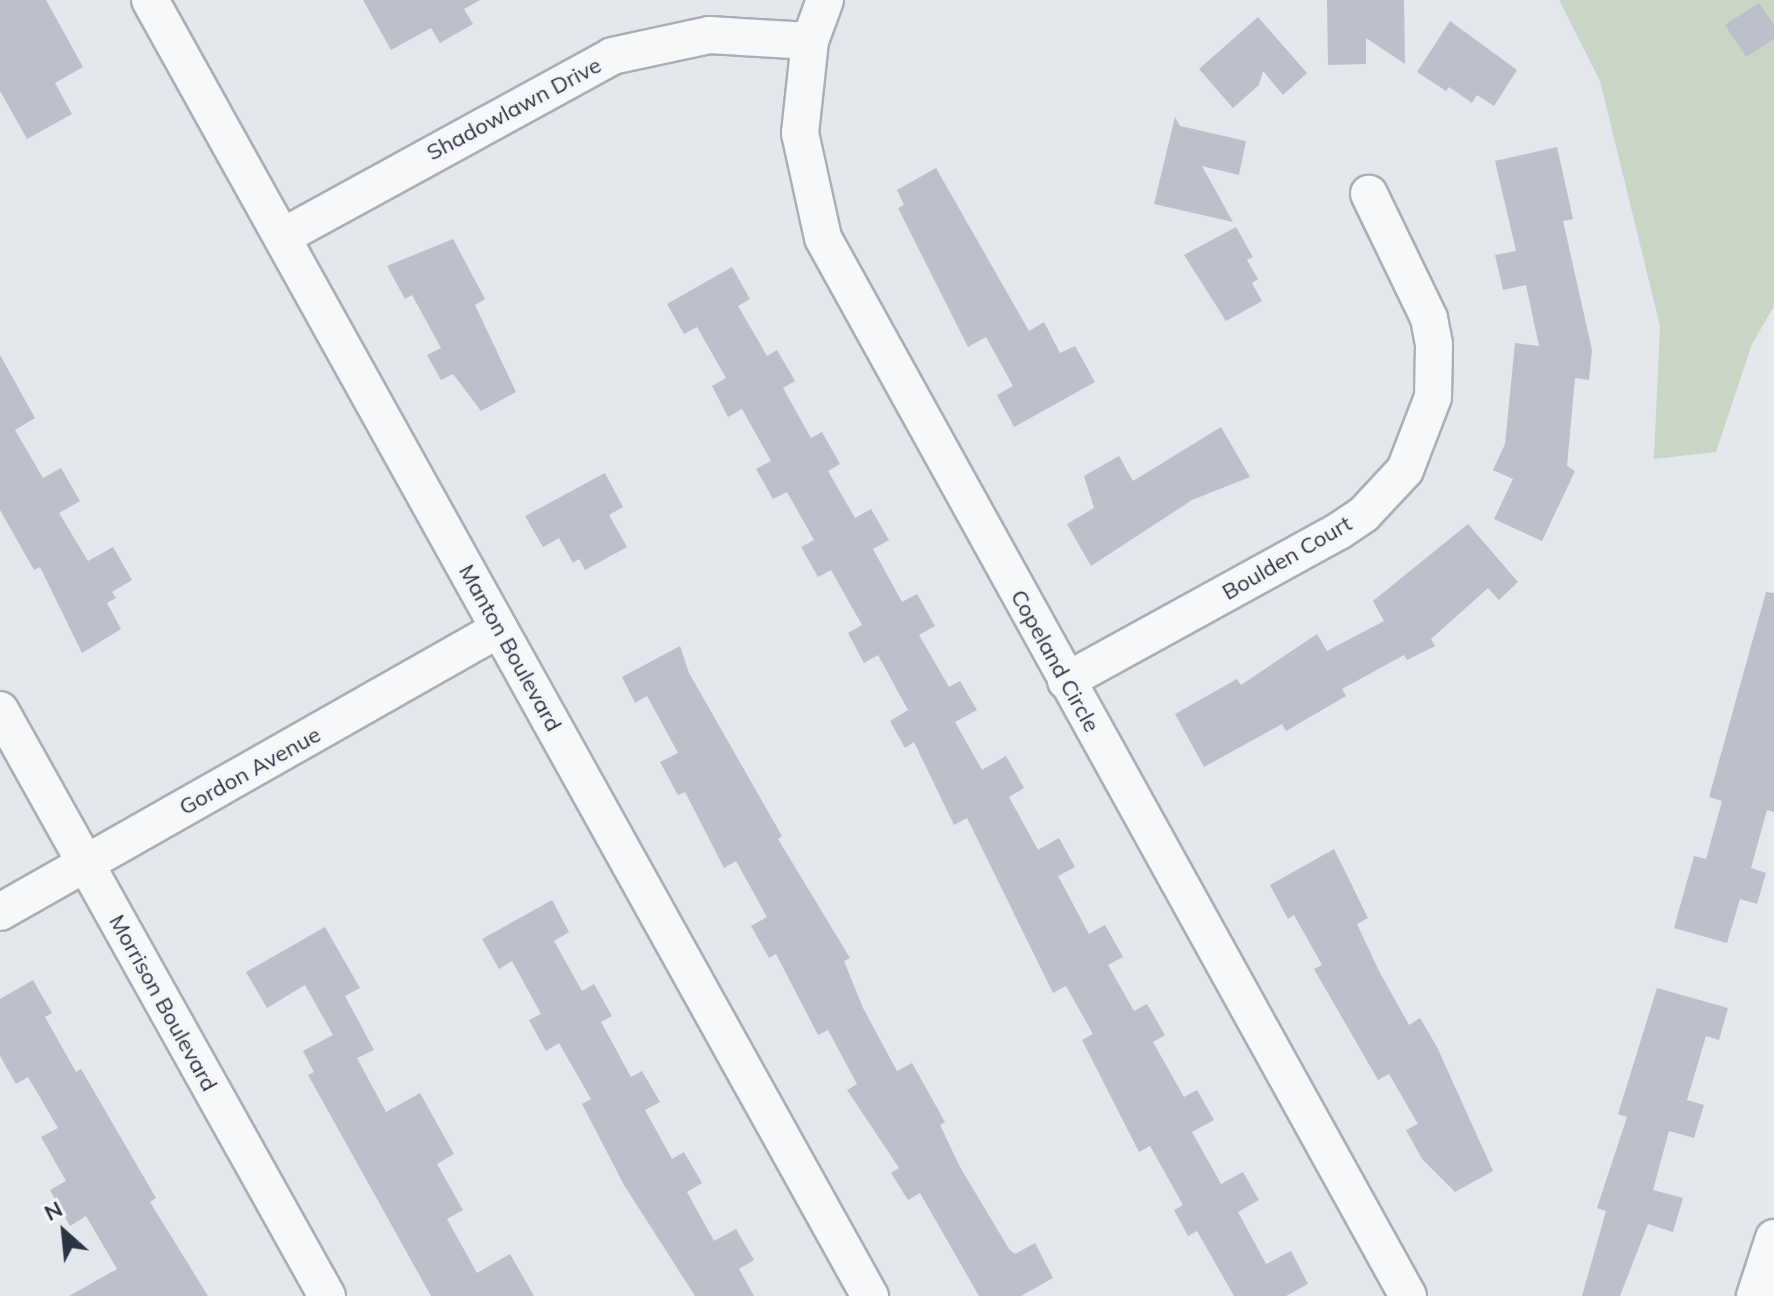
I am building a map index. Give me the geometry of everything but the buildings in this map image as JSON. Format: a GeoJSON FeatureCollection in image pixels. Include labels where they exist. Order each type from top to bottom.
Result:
{"type":"FeatureCollection","features":[{"type":"Feature","properties":{"kind":"street","name":"Manton Boulevard"},"geometry":{"type":"LineString","coordinates":[[150,0],[870,1296]]}},
{"type":"Feature","properties":{"kind":"street","name":"Copeland Circle"},"geometry":{"type":"LineString","coordinates":[[825,0],[810,41],[800,133],[823,238],[1408,1296]]}},
{"type":"Feature","properties":{"kind":"street","name":"Shadowlawn Drive"},"geometry":{"type":"LineString","coordinates":[[282,237],[612,56],[709,35],[810,41]]}},
{"type":"Feature","properties":{"kind":"street","name":"Boulden Court"},"geometry":{"type":"LineString","coordinates":[[1066,681],[1339,531],[1364,514],[1405,470],[1433,397],[1434,344],[1429,318],[1369,194]]}},
{"type":"Feature","properties":{"kind":"street","name":"Gordon Avenue"},"geometry":{"type":"LineString","coordinates":[[0,912],[499,629]]}},
{"type":"Feature","properties":{"kind":"street","name":"Morrison Boulevard"},"geometry":{"type":"LineString","coordinates":[[0,710],[327,1296]]}},
{"type":"Feature","properties":{"kind":"street"},"geometry":{"type":"LineString","coordinates":[[1755,1296],[1774,1238]]}},
{"type":"Feature","properties":{"kind":"green space"},"geometry":{"type":"Polygon","coordinates":[[[1559,0],[1774,0],[1774,306],[1752,344],[1716,452],[1654,459],[1660,326],[1600,81],[1559,0]]]}}]}
